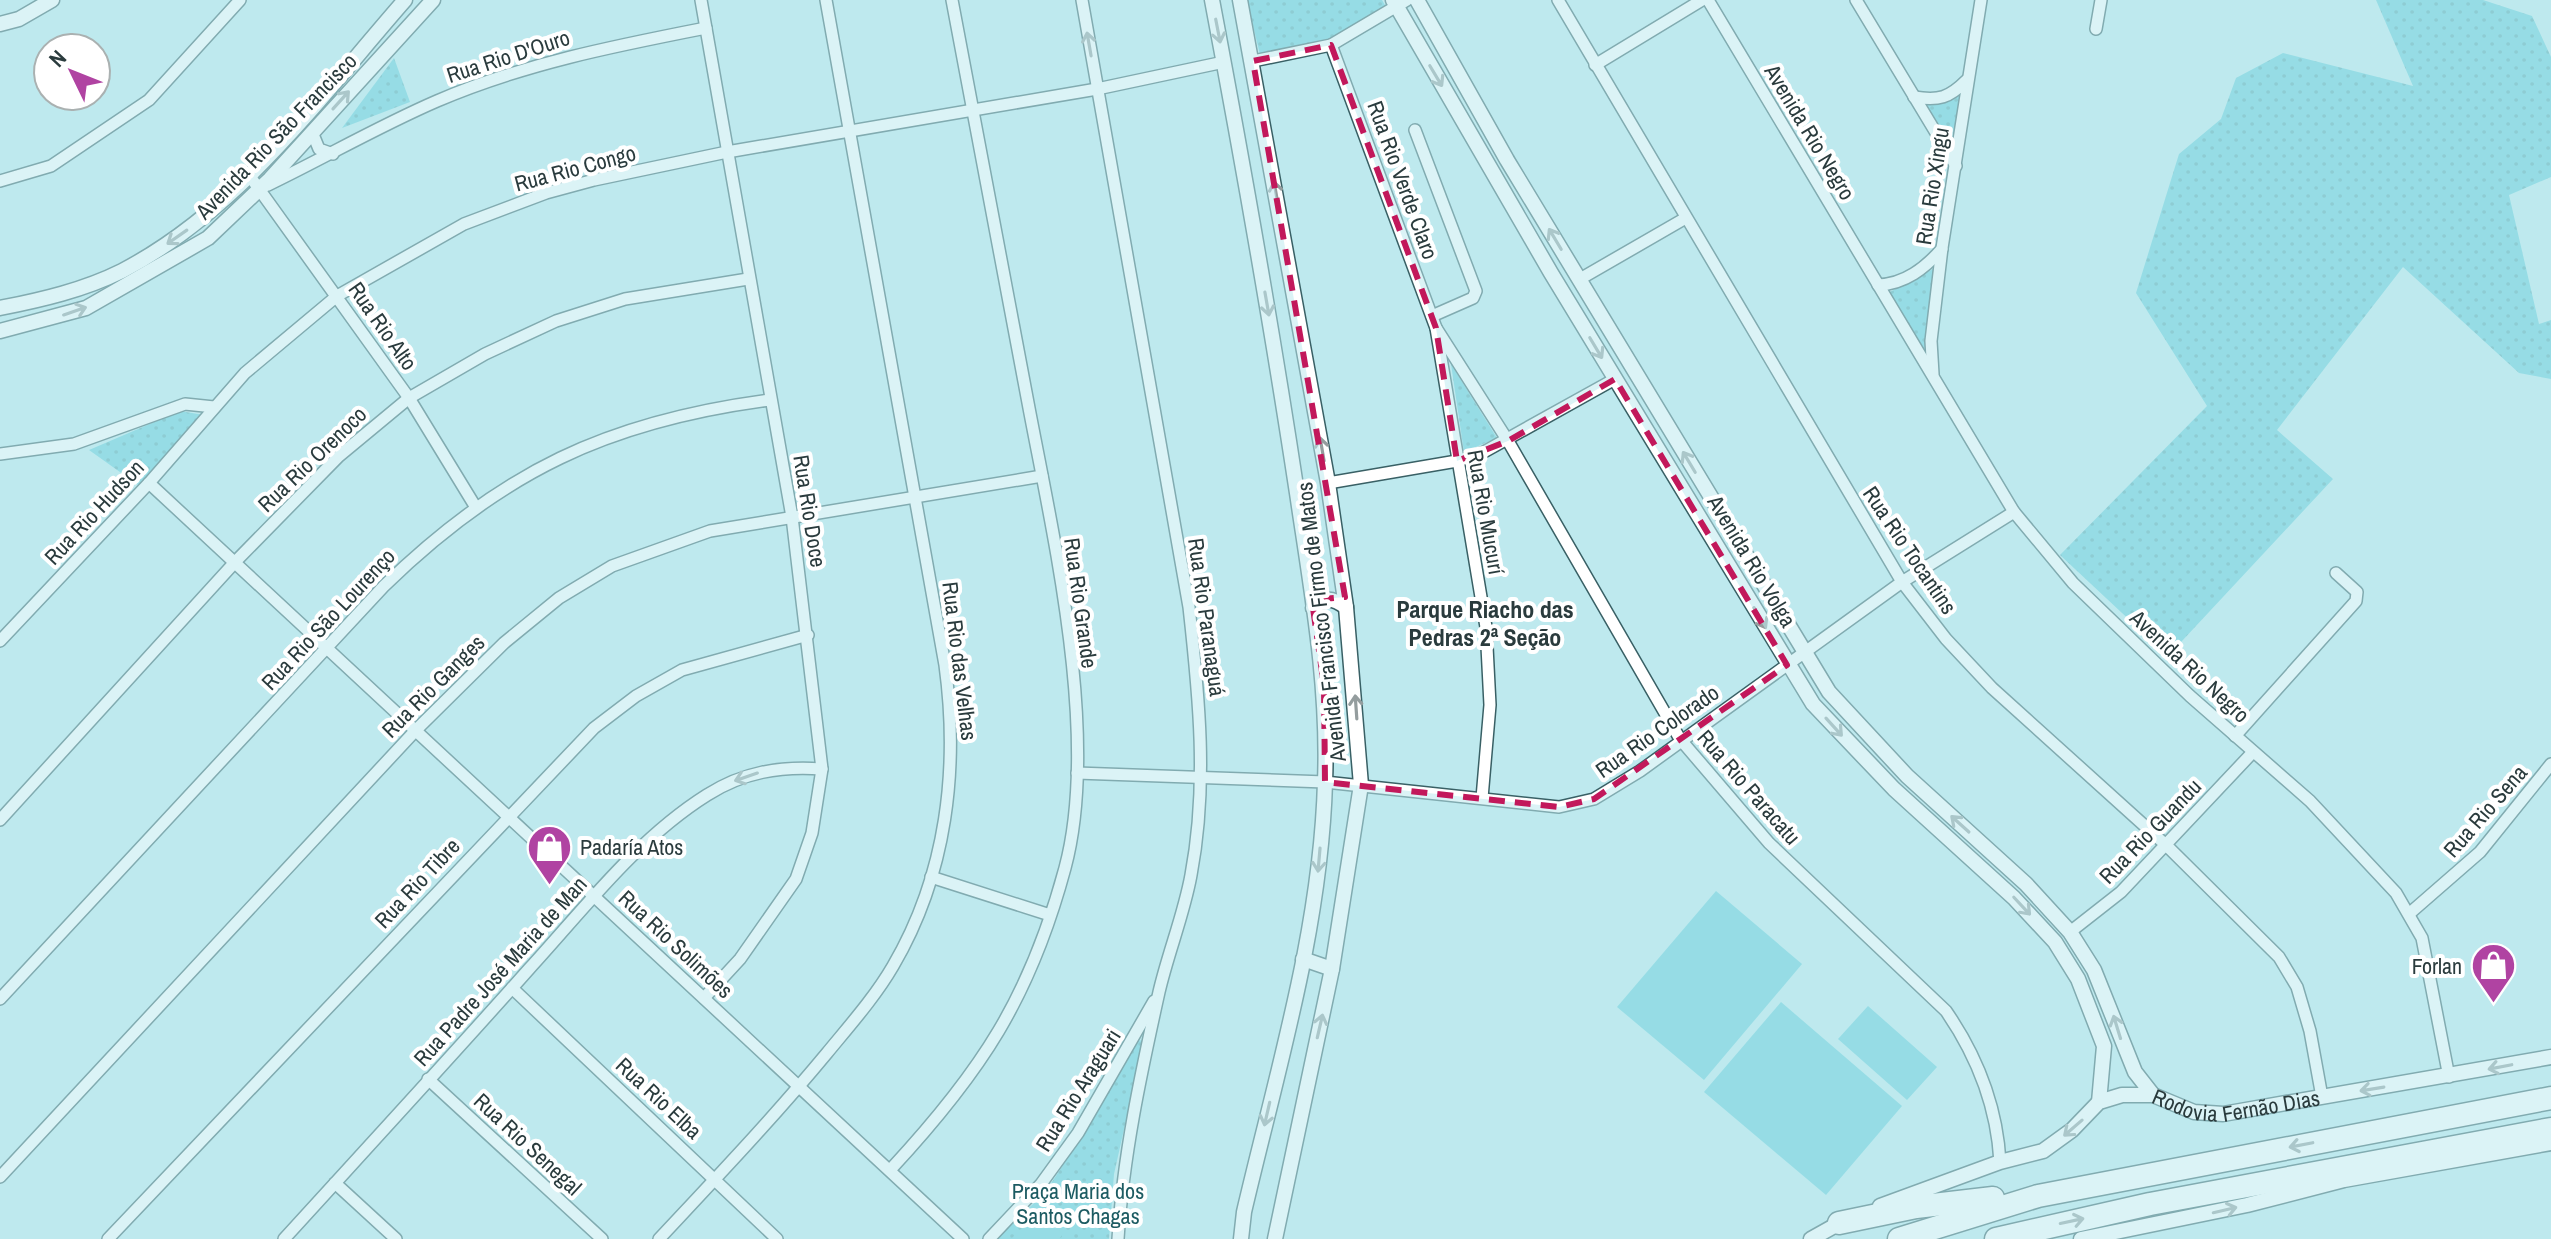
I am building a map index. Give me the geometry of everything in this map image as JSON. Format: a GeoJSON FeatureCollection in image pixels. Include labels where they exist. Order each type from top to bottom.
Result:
{"type":"FeatureCollection","features":[{"type":"Feature","properties":{"kind":"highway"},"geometry":{"type":"LineString","coordinates":[[2412,1124],[2551,1082]]}},
{"type":"Feature","properties":{"kind":"highway","name":"Rodovia Fernão Dias"},"geometry":{"type":"LineString","coordinates":[[1899,1239],[2038,1196],[2551,1098]]}},
{"type":"Feature","properties":{"kind":"highway"},"geometry":{"type":"LineString","coordinates":[[1996,1239],[2150,1204],[2551,1129]]}},
{"type":"Feature","properties":{"kind":"highway"},"geometry":{"type":"LineString","coordinates":[[1839,1223],[1916,1207],[2010,1196],[2038,1196]]}},
{"type":"Feature","properties":{"kind":"street"},"geometry":{"type":"LineString","coordinates":[[0,24],[19,19],[52,0]]}},
{"type":"Feature","properties":{"kind":"street"},"geometry":{"type":"LineString","coordinates":[[0,181],[51,166],[149,100],[240,0]]}},
{"type":"Feature","properties":{"kind":"street","name":"Avenida Rio São Francisco"},"geometry":{"type":"LineString","coordinates":[[0,308],[40,300],[120,272],[197,223],[249,175],[405,0]]}},
{"type":"Feature","properties":{"kind":"street","name":"Avenida Rio São Francisco"},"geometry":{"type":"LineString","coordinates":[[0,331],[86,308],[128,287],[208,238],[260,189],[433,0]]}},
{"type":"Feature","properties":{"kind":"street","name":"Rua Rio Doce"},"geometry":{"type":"LineString","coordinates":[[701,0],[792,517],[822,769],[812,833],[796,879],[760,934],[704,998]]}},
{"type":"Feature","properties":{"kind":"street","name":"Rua Rio das Velhas"},"geometry":{"type":"LineString","coordinates":[[659,1239],[800,1086],[866,1006],[894,964],[931,877],[945,821],[952,764],[952,714],[853,133],[826,0]]}},
{"type":"Feature","properties":{"kind":"street","name":"Rua Rio Grande"},"geometry":{"type":"LineString","coordinates":[[891,1169],[941,1115],[978,1067],[1034,967],[1066,865],[1077,773],[1071,664],[1042,476],[952,0]]}},
{"type":"Feature","properties":{"kind":"street","name":"Rua Rio Paranaguá"},"geometry":{"type":"LineString","coordinates":[[1082,0],[1189,607],[1200,697],[1201,778],[1191,874],[1160,991],[1126,1164],[1118,1239]]}},
{"type":"Feature","properties":{"kind":"street","name":"Avenida Francisco Firmo de Matos"},"geometry":{"type":"LineString","coordinates":[[1212,0],[1274,343],[1324,686],[1325,782],[1317,877],[1303,959],[1244,1212],[1241,1239]]}},
{"type":"Feature","properties":{"kind":"street","name":"Avenida Francisco Firmo de Matos"},"geometry":{"type":"LineString","coordinates":[[1240,0],[1328,483],[1346,607],[1361,785],[1332,969],[1275,1239]]}},
{"type":"Feature","properties":{"kind":"street","name":"Avenida Rio Volga"},"geometry":{"type":"LineString","coordinates":[[1417,0],[1802,652],[1850,719],[1907,776],[2026,884],[2070,932],[2094,970],[2135,1072],[2153,1095]]}},
{"type":"Feature","properties":{"kind":"street","name":"Rua Rio Tocantins"},"geometry":{"type":"LineString","coordinates":[[1558,0],[1684,219],[1902,582],[1946,639],[1992,688],[2167,846],[2279,957],[2297,987],[2310,1031],[2322,1097]]}},
{"type":"Feature","properties":{"kind":"street"},"geometry":{"type":"LineString","coordinates":[[1595,65],[1705,0]]}},
{"type":"Feature","properties":{"kind":"street","name":"Avenida Rio Negro"},"geometry":{"type":"LineString","coordinates":[[1705,0],[2014,512],[2073,583],[2235,736],[2310,801],[2365,856],[2410,913],[2422,938],[2449,1077]]}},
{"type":"Feature","properties":{"kind":"street"},"geometry":{"type":"LineString","coordinates":[[1856,0],[1956,166]]}},
{"type":"Feature","properties":{"kind":"street","name":"Rua Rio Xingu"},"geometry":{"type":"LineString","coordinates":[[1934,379],[1931,341],[1942,248],[1981,0]]}},
{"type":"Feature","properties":{"kind":"street"},"geometry":{"type":"LineString","coordinates":[[2096,29],[2101,0]]}},
{"type":"Feature","properties":{"kind":"street"},"geometry":{"type":"LineString","coordinates":[[1253,61],[1331,45],[1399,3]]}},
{"type":"Feature","properties":{"kind":"street","name":"Avenida Rio Volga"},"geometry":{"type":"LineString","coordinates":[[1399,3],[1615,379],[1787,665],[1837,731],[1894,789],[2014,898],[2055,942],[2078,979],[2104,1046],[2099,1102]]}},
{"type":"Feature","properties":{"kind":"street","name":"Rua Rio D'Ouro"},"geometry":{"type":"LineString","coordinates":[[260,189],[436,102],[514,72],[577,53],[706,28]]}},
{"type":"Feature","properties":{"kind":"street","name":"Rua Rio Verde Claro"},"geometry":{"type":"LineString","coordinates":[[1331,45],[1434,322]]}},
{"type":"Feature","properties":{"kind":"street","name":"Rua Rio Congo"},"geometry":{"type":"LineString","coordinates":[[214,407],[245,373],[337,296],[464,224],[505,208],[594,180],[727,152],[853,133],[1097,89],[1224,62]]}},
{"type":"Feature","properties":{"kind":"street"},"geometry":{"type":"LineString","coordinates":[[1914,97],[1937,101],[1953,94],[1968,80]]}},
{"type":"Feature","properties":{"kind":"street"},"geometry":{"type":"LineString","coordinates":[[1415,130],[1476,291],[1473,298],[1434,322]]}},
{"type":"Feature","properties":{"kind":"street"},"geometry":{"type":"LineString","coordinates":[[312,132],[319,149],[333,154]]}},
{"type":"Feature","properties":{"kind":"street","name":"Rua Rio Alto"},"geometry":{"type":"LineString","coordinates":[[249,175],[409,398],[475,506]]}},
{"type":"Feature","properties":{"kind":"street"},"geometry":{"type":"LineString","coordinates":[[1580,279],[1684,219]]}},
{"type":"Feature","properties":{"kind":"street"},"geometry":{"type":"LineString","coordinates":[[1878,285],[1890,285],[1912,275],[1942,248]]}},
{"type":"Feature","properties":{"kind":"street","name":"Rua Rio Orenoco"},"geometry":{"type":"LineString","coordinates":[[0,820],[236,561],[339,456],[409,398],[485,354],[556,321],[625,299],[748,279]]}},
{"type":"Feature","properties":{"kind":"street","name":"Rua Rio Paracatu"},"geometry":{"type":"LineString","coordinates":[[1434,322],[1508,441],[1560,537],[1680,739],[1769,843],[1946,1011],[1968,1042],[1984,1082],[1999,1136],[2000,1162]]}},
{"type":"Feature","properties":{"kind":"street","name":"Rua Rio Mucurí"},"geometry":{"type":"LineString","coordinates":[[1434,322],[1486,627],[1490,705],[1482,798]]}},
{"type":"Feature","properties":{"kind":"street"},"geometry":{"type":"LineString","coordinates":[[1328,483],[1457,461],[1508,441],[1615,379]]}},
{"type":"Feature","properties":{"kind":"street","name":"Rua Rio São Lourenço"},"geometry":{"type":"LineString","coordinates":[[0,999],[328,647],[418,554],[475,506],[538,468],[593,443],[715,407],[770,400]]}},
{"type":"Feature","properties":{"kind":"street"},"geometry":{"type":"LineString","coordinates":[[0,454],[74,444],[185,404],[214,407]]}},
{"type":"Feature","properties":{"kind":"street","name":"Rua Rio Hudson"},"geometry":{"type":"LineString","coordinates":[[0,641],[149,483],[214,407]]}},
{"type":"Feature","properties":{"kind":"street","name":"Rua Rio Ganges"},"geometry":{"type":"LineString","coordinates":[[0,1177],[416,730],[504,643],[559,598],[612,566],[710,531],[1042,476]]}},
{"type":"Feature","properties":{"kind":"street","name":"Rua Rio Solimões"},"geometry":{"type":"LineString","coordinates":[[149,483],[510,815],[963,1239]]}},
{"type":"Feature","properties":{"kind":"street","name":"Rua Rio Colorado"},"geometry":{"type":"LineString","coordinates":[[1077,773],[1325,782],[1559,807],[1594,799],[1640,771],[1680,739],[1902,582],[2014,512]]}},
{"type":"Feature","properties":{"kind":"street"},"geometry":{"type":"LineString","coordinates":[[2235,736],[2356,601],[2357,592],[2336,573]]}},
{"type":"Feature","properties":{"kind":"street"},"geometry":{"type":"LineString","coordinates":[[1313,608],[1323,599],[1331,598],[1346,607]]}},
{"type":"Feature","properties":{"kind":"street","name":"Rua Rio Tibre"},"geometry":{"type":"LineString","coordinates":[[108,1239],[594,728],[636,696],[682,670],[808,635]]}},
{"type":"Feature","properties":{"kind":"street","name":"Rua Rio Guandu"},"geometry":{"type":"LineString","coordinates":[[2070,932],[2121,892],[2253,752]]}},
{"type":"Feature","properties":{"kind":"street","name":"Rua Rio Sena"},"geometry":{"type":"LineString","coordinates":[[2410,913],[2480,852],[2551,764]]}},
{"type":"Feature","properties":{"kind":"street","name":"Rua Padre José Maria de Man"},"geometry":{"type":"LineString","coordinates":[[284,1239],[596,896],[670,823],[706,795],[742,776],[786,766],[822,769]]}},
{"type":"Feature","properties":{"kind":"street"},"geometry":{"type":"LineString","coordinates":[[931,877],[1050,915]]}},
{"type":"Feature","properties":{"kind":"street"},"geometry":{"type":"LineString","coordinates":[[1303,959],[1332,969]]}},
{"type":"Feature","properties":{"kind":"street","name":"Rua Rio Elba"},"geometry":{"type":"LineString","coordinates":[[512,988],[777,1239]]}},
{"type":"Feature","properties":{"kind":"street","name":"Rua Rio Araguari"},"geometry":{"type":"LineString","coordinates":[[989,1239],[1041,1184],[1078,1133],[1160,991]]}},
{"type":"Feature","properties":{"kind":"street","name":"Rodovia Fernão Dias"},"geometry":{"type":"LineString","coordinates":[[2099,1102],[2122,1095],[2153,1095],[2194,1112],[2223,1114],[2551,1057]]}},
{"type":"Feature","properties":{"kind":"street","name":"Rua Rio Senegal"},"geometry":{"type":"LineString","coordinates":[[428,1079],[602,1239]]}},
{"type":"Feature","properties":{"kind":"street"},"geometry":{"type":"LineString","coordinates":[[1811,1239],[1839,1223],[2000,1162],[2043,1151],[2072,1130],[2099,1102]]}},
{"type":"Feature","properties":{"kind":"street"},"geometry":{"type":"LineString","coordinates":[[2081,1239],[2150,1233],[2344,1180],[2551,1143]]}},
{"type":"Feature","properties":{"kind":"street"},"geometry":{"type":"LineString","coordinates":[[335,1183],[396,1239]]}},
{"type":"Feature","properties":{"kind":"highlighted area"},"geometry":{"type":"Polygon","coordinates":[[[1331,45],[1436,328],[1457,461],[1508,441],[1615,379],[1787,665],[1594,799],[1559,807],[1325,782],[1324,686],[1313,608],[1323,599],[1345,597],[1253,61],[1331,45]]]}},
{"type":"Feature","properties":{"kind":"green space"},"geometry":{"type":"Polygon","coordinates":[[[1247,0],[1382,0],[1389,12],[1329,41],[1260,55],[1247,0]]]}},
{"type":"Feature","properties":{"kind":"green space"},"geometry":{"type":"Polygon","coordinates":[[[2376,0],[2483,0],[2532,16],[2551,57],[2551,177],[2509,195],[2539,324],[2551,320],[2551,379],[2519,373],[2403,267],[2277,430],[2333,479],[2168,656],[2060,555],[2207,406],[2136,293],[2179,154],[2221,119],[2236,78],[2283,53],[2413,86],[2376,0]]]}},
{"type":"Feature","properties":{"kind":"green space"},"geometry":{"type":"Polygon","coordinates":[[[394,58],[410,102],[342,128],[394,58]]]}},
{"type":"Feature","properties":{"kind":"green space"},"geometry":{"type":"Polygon","coordinates":[[[1963,89],[1954,157],[1921,104],[1939,104],[1963,89]]]}},
{"type":"Feature","properties":{"kind":"green space"},"geometry":{"type":"Polygon","coordinates":[[[1933,269],[1927,363],[1888,293],[1933,269]]]}},
{"type":"Feature","properties":{"kind":"green space"},"geometry":{"type":"Polygon","coordinates":[[[1451,364],[1497,438],[1464,452],[1451,364]]]}},
{"type":"Feature","properties":{"kind":"green space"},"geometry":{"type":"Polygon","coordinates":[[[180,411],[204,415],[141,487],[89,450],[180,411]]]}},
{"type":"Feature","properties":{"kind":"green space"},"geometry":{"type":"Polygon","coordinates":[[[1716,891],[1802,964],[1704,1080],[1617,1007],[1716,891]]]}},
{"type":"Feature","properties":{"kind":"green space"},"geometry":{"type":"Polygon","coordinates":[[[1781,1002],[1902,1106],[1826,1195],[1704,1092],[1781,1002]]]}},
{"type":"Feature","properties":{"kind":"green space"},"geometry":{"type":"Polygon","coordinates":[[[1868,1006],[1937,1067],[1907,1100],[1838,1039],[1868,1006]]]}},
{"type":"Feature","properties":{"kind":"green space","name":"Praça Maria dos Santos Chagas"},"geometry":{"type":"Polygon","coordinates":[[[1144,1040],[1114,1174],[1109,1239],[995,1239],[1044,1194],[1087,1129],[1135,1041],[1144,1040]]]}},
{"type":"Feature","properties":{"kind":"green space"},"geometry":{"type":"Polygon","coordinates":[[[1039,1211],[1063,1234],[1059,1239],[1011,1239],[1039,1211]]]}},
{"type":"Feature","properties":{"kind":"place","name":"Padaría Atos"},"geometry":{"type":"Point","coordinates":[549,886]}},
{"type":"Feature","properties":{"kind":"place","name":"Forlan"},"geometry":{"type":"Point","coordinates":[2493,1005]}},
{"type":"Feature","properties":{"kind":"district","name":"Parque Riacho das Pedras 2ª Seção"},"geometry":{"type":"Point","coordinates":[1485,624]}}]}
